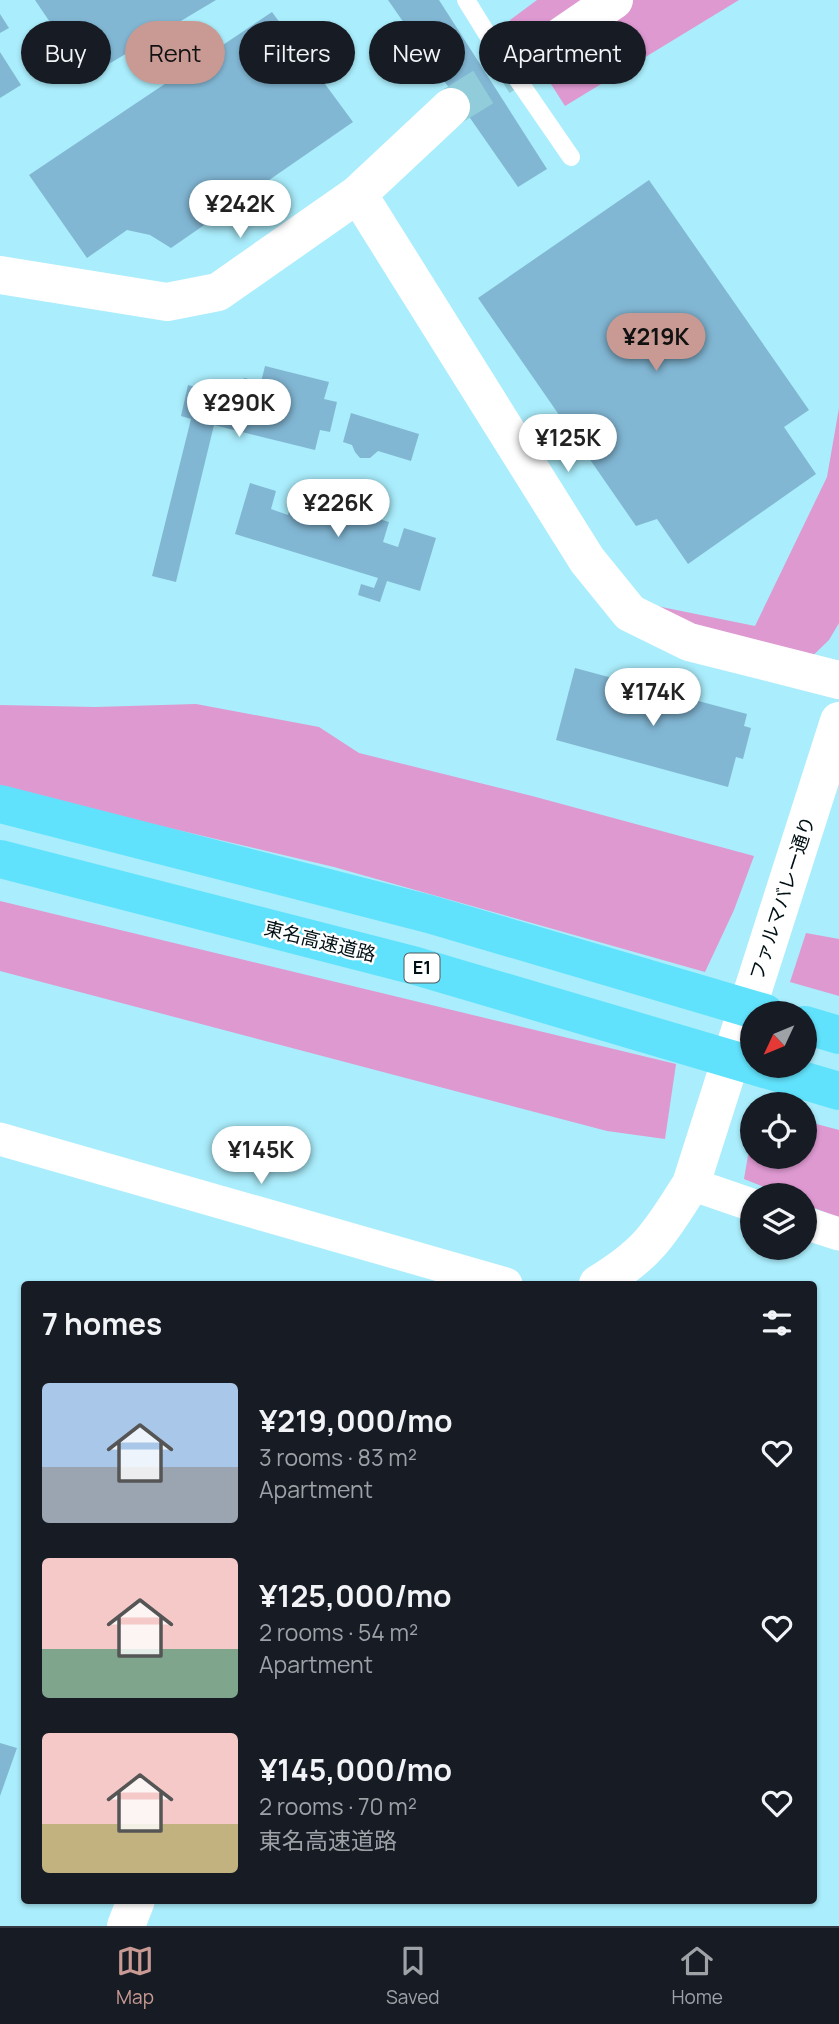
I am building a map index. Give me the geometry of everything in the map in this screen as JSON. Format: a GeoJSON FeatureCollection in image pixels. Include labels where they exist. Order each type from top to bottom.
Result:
{"type":"FeatureCollection","features":[{"type":"Feature","properties":{"kind":"highway"},"geometry":{"type":"LineString","coordinates":[[0,804],[429,914],[740,1006]]}},
{"type":"Feature","properties":{"kind":"highway","name":"東名高速道路"},"geometry":{"type":"LineString","coordinates":[[0,859],[416,966],[839,1091]]}},
{"type":"Feature","properties":{"kind":"highway"},"geometry":{"type":"LineString","coordinates":[[817,1029],[839,1035]]}},
{"type":"Feature","properties":{"kind":"street"},"geometry":{"type":"LineString","coordinates":[[571,21],[614,0]]}},
{"type":"Feature","properties":{"kind":"street"},"geometry":{"type":"LineString","coordinates":[[0,275],[167,302],[218,292],[358,194],[451,107]]}},
{"type":"Feature","properties":{"kind":"street"},"geometry":{"type":"LineString","coordinates":[[358,194],[587,560],[630,613],[689,642],[839,680]]}},
{"type":"Feature","properties":{"kind":"street","name":"ファルマバレー通り"},"geometry":{"type":"LineString","coordinates":[[603,1281],[648,1246],[691,1184],[839,721]]}},
{"type":"Feature","properties":{"kind":"street"},"geometry":{"type":"LineString","coordinates":[[0,1139],[496,1281]]}},
{"type":"Feature","properties":{"kind":"street"},"geometry":{"type":"LineString","coordinates":[[691,1184],[740,1201]]}},
{"type":"Feature","properties":{"kind":"street"},"geometry":{"type":"LineString","coordinates":[[817,1227],[839,1234]]}},
{"type":"Feature","properties":{"kind":"street"},"geometry":{"type":"LineString","coordinates":[[126,1926],[134,1904]]}},
{"type":"Feature","properties":{"kind":"lane"},"geometry":{"type":"LineString","coordinates":[[471,2],[485,21]]}},
{"type":"Feature","properties":{"kind":"lane"},"geometry":{"type":"LineString","coordinates":[[524,84],[542,117],[570,158]]}},
{"type":"Feature","properties":{"kind":"shaded area"},"geometry":{"type":"Polygon","coordinates":[[[537,0],[739,0],[646,57],[646,21],[510,20],[537,0]]]}},
{"type":"Feature","properties":{"kind":"shaded area"},"geometry":{"type":"Polygon","coordinates":[[[551,84],[601,84],[565,106],[551,84]]]}},
{"type":"Feature","properties":{"kind":"shaded area"},"geometry":{"type":"Polygon","coordinates":[[[839,408],[839,623],[829,640],[802,666],[637,602],[755,626],[827,477],[839,408]]]}},
{"type":"Feature","properties":{"kind":"shaded area"},"geometry":{"type":"Polygon","coordinates":[[[196,704],[319,727],[359,753],[754,856],[734,910],[705,972],[334,867],[0,788],[0,705],[95,707],[196,704]]]}},
{"type":"Feature","properties":{"kind":"shaded area"},"geometry":{"type":"Polygon","coordinates":[[[0,901],[676,1064],[665,1139],[607,1131],[0,971],[0,901]]]}},
{"type":"Feature","properties":{"kind":"shaded area"},"geometry":{"type":"Polygon","coordinates":[[[806,933],[839,939],[839,996],[790,982],[806,933]]]}},
{"type":"Feature","properties":{"kind":"shaded area"},"geometry":{"type":"Polygon","coordinates":[[[817,1124],[839,1130],[839,1218],[817,1209],[817,1183],[754,1183],[744,1179],[746,1169],[817,1169],[817,1124]]]}},
{"type":"Feature","properties":{"kind":"building"},"geometry":{"type":"Polygon","coordinates":[[[35,0],[216,0],[181,21],[125,21],[125,54],[111,63],[111,21],[49,21],[35,0]]]}},
{"type":"Feature","properties":{"kind":"building"},"geometry":{"type":"Polygon","coordinates":[[[388,0],[439,0],[452,21],[403,21],[388,0]]]}},
{"type":"Feature","properties":{"kind":"building"},"geometry":{"type":"Polygon","coordinates":[[[272,12],[279,21],[259,21],[272,12]]]}},
{"type":"Feature","properties":{"kind":"building"},"geometry":{"type":"Polygon","coordinates":[[[0,14],[9,28],[0,33],[0,14]]]}},
{"type":"Feature","properties":{"kind":"building"},"geometry":{"type":"Polygon","coordinates":[[[239,34],[239,84],[325,84],[353,122],[171,248],[150,235],[127,230],[87,258],[29,175],[165,84],[225,84],[225,44],[239,34]]]}},
{"type":"Feature","properties":{"kind":"building"},"geometry":{"type":"Polygon","coordinates":[[[465,41],[479,63],[479,84],[493,84],[547,169],[518,187],[446,84],[465,84],[465,41]]]}},
{"type":"Feature","properties":{"kind":"building"},"geometry":{"type":"Polygon","coordinates":[[[0,52],[21,85],[0,98],[0,52]]]}},
{"type":"Feature","properties":{"kind":"building"},"geometry":{"type":"Polygon","coordinates":[[[649,180],[809,410],[784,427],[816,474],[688,564],[657,519],[636,526],[478,298],[649,180]]]}},
{"type":"Feature","properties":{"kind":"building"},"geometry":{"type":"Polygon","coordinates":[[[265,366],[329,382],[324,399],[337,402],[330,432],[320,430],[315,450],[214,425],[176,582],[152,576],[191,419],[181,416],[188,385],[199,388],[200,385],[240,395],[244,378],[261,382],[265,366]]]}},
{"type":"Feature","properties":{"kind":"building"},"geometry":{"type":"Polygon","coordinates":[[[351,413],[419,434],[411,461],[378,451],[370,458],[360,458],[352,445],[343,442],[351,413]]]}},
{"type":"Feature","properties":{"kind":"building"},"geometry":{"type":"Polygon","coordinates":[[[250,483],[276,491],[271,509],[288,515],[295,493],[389,522],[383,542],[398,547],[404,528],[436,538],[420,591],[387,581],[380,602],[358,595],[361,584],[374,588],[378,578],[235,534],[250,483]]]}},
{"type":"Feature","properties":{"kind":"building"},"geometry":{"type":"Polygon","coordinates":[[[575,668],[747,714],[744,726],[751,728],[743,759],[736,757],[728,787],[556,740],[575,668]]]}},
{"type":"Feature","properties":{"kind":"building"},"geometry":{"type":"Polygon","coordinates":[[[0,1743],[17,1748],[0,1796],[0,1743]]]}},
{"type":"Feature","properties":{"kind":"tunnel"},"geometry":{"type":"LineString","coordinates":[[451,107],[488,84]]}}]}
